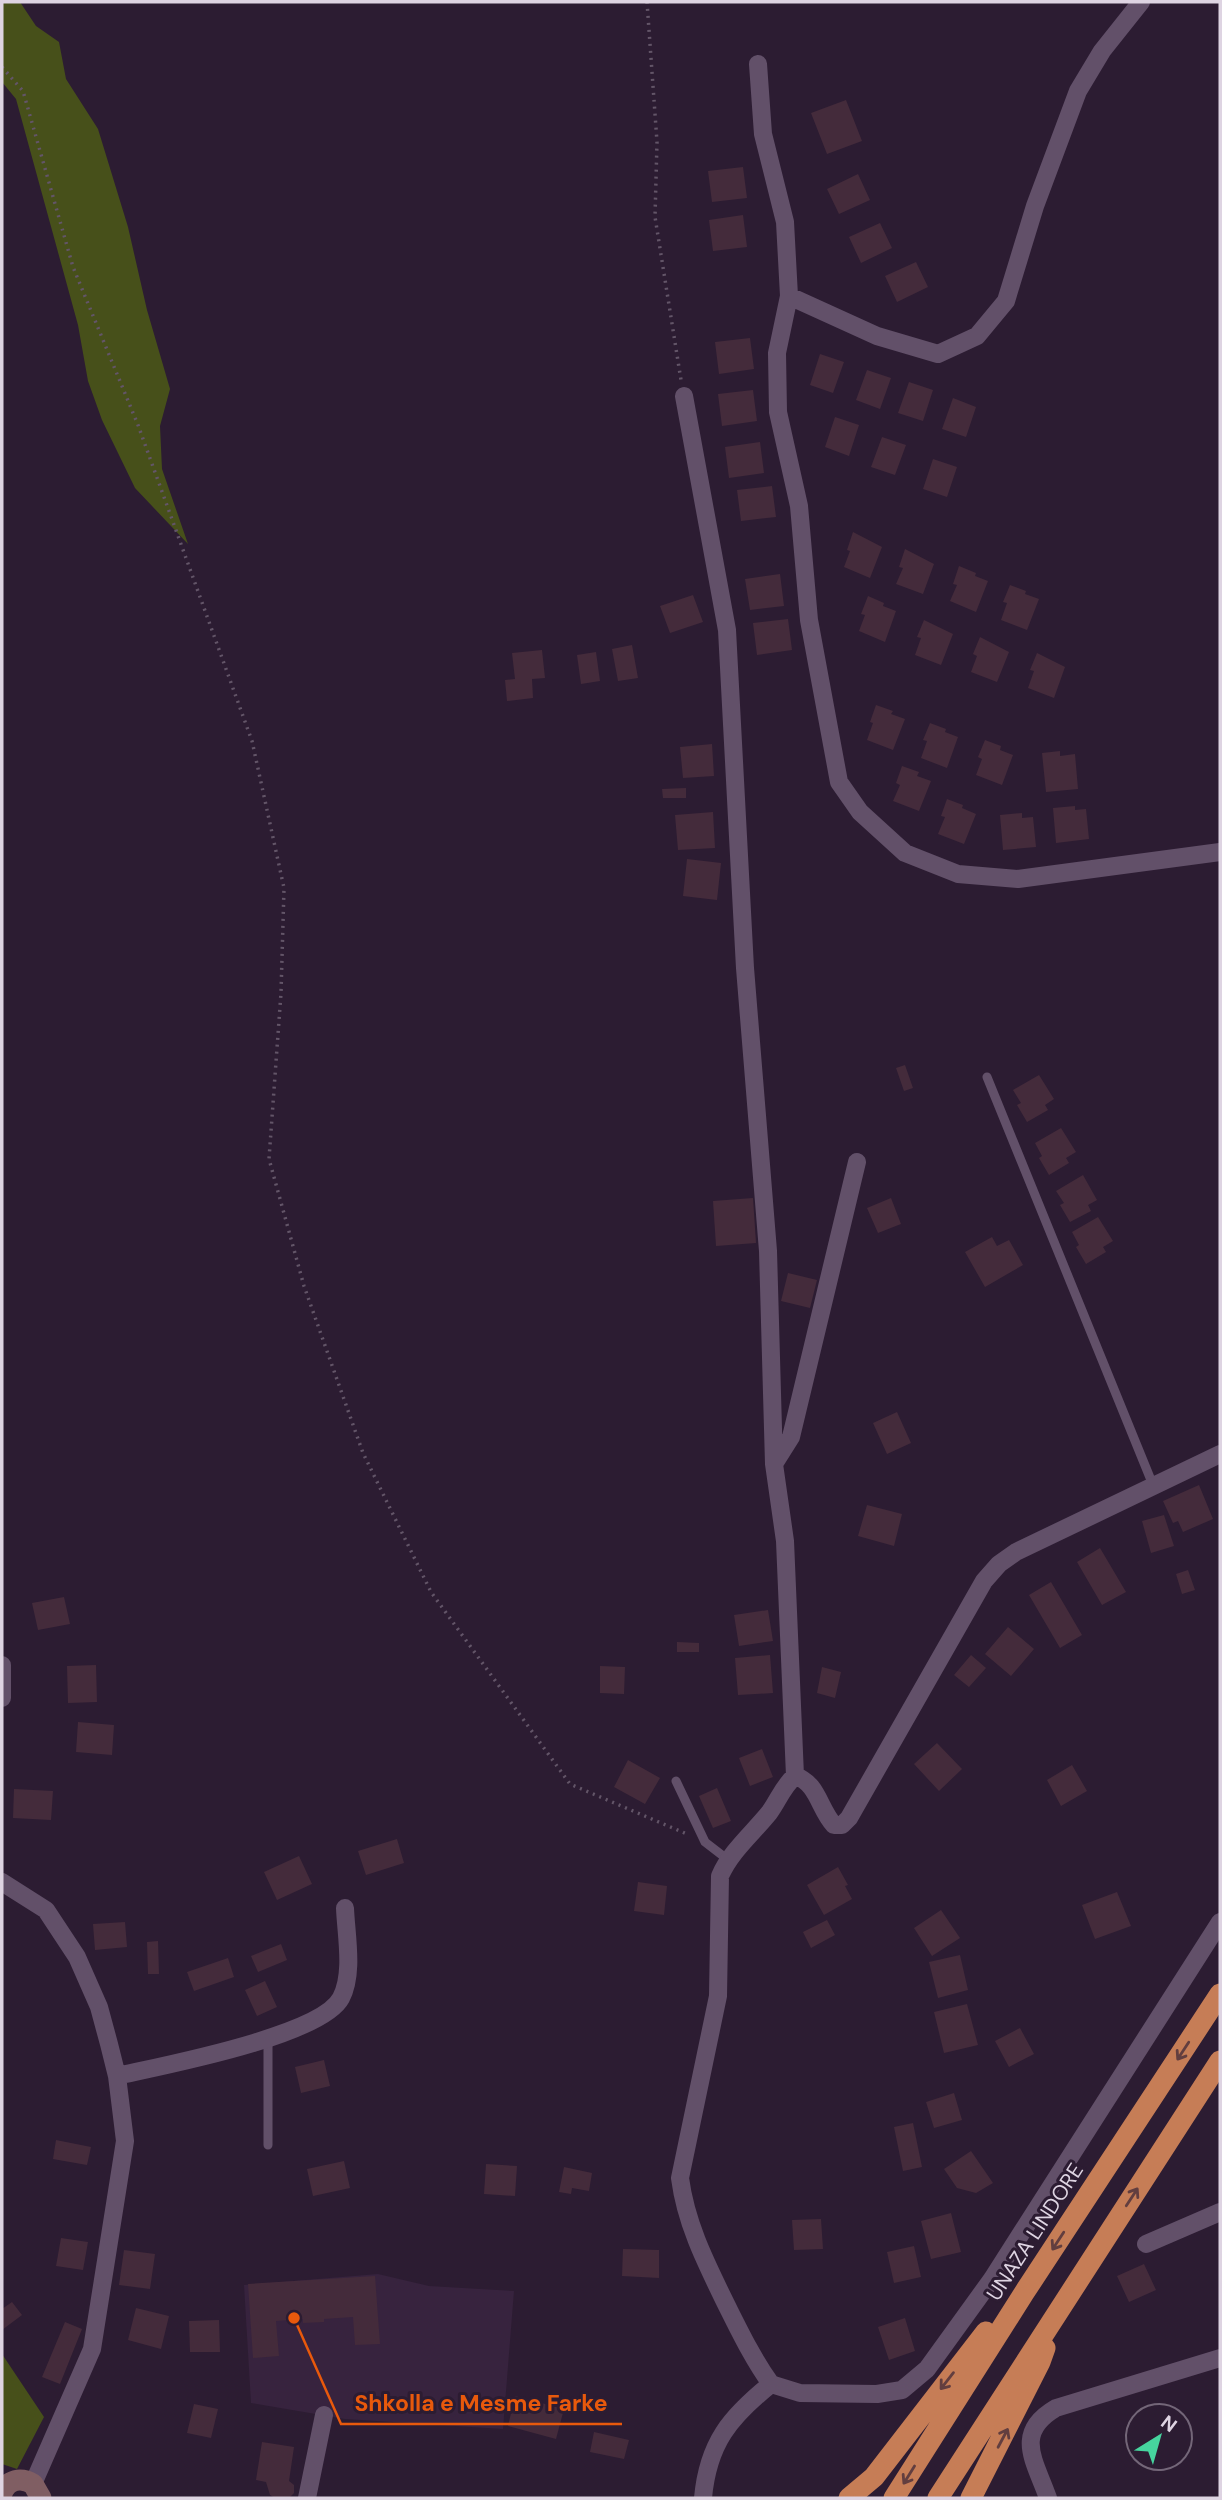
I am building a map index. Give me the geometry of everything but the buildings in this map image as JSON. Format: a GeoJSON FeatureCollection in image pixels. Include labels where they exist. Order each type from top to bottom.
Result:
{"type":"FeatureCollection","features":[{"type":"Feature","properties":{"kind":"highway","name":"UNAZA LINDORE"},"geometry":{"type":"LineString","coordinates":[[894,2498],[1024,2293],[1220,1994]]}},
{"type":"Feature","properties":{"kind":"highway"},"geometry":{"type":"LineString","coordinates":[[937,2498],[1220,2061]]}},
{"type":"Feature","properties":{"kind":"highway"},"geometry":{"type":"LineString","coordinates":[[849,2498],[874,2477],[988,2330],[1024,2293]]}},
{"type":"Feature","properties":{"kind":"highway"},"geometry":{"type":"LineString","coordinates":[[971,2498],[1041,2362],[1054,2315]]}},
{"type":"Feature","properties":{"kind":"street"},"geometry":{"type":"LineString","coordinates":[[789,296],[877,336],[939,354],[977,336],[1006,302],[1035,206],[1078,91],[1102,51],[1141,2]]}},
{"type":"Feature","properties":{"kind":"street"},"geometry":{"type":"LineString","coordinates":[[758,64],[763,134],[785,222],[789,296],[778,353],[778,412],[799,506],[809,620],[839,782],[860,812],[905,853],[958,874],[1018,879],[1220,852]]}},
{"type":"Feature","properties":{"kind":"street"},"geometry":{"type":"LineString","coordinates":[[684,396],[727,630],[745,968],[768,1251],[774,1464],[785,1541],[795,1776]]}},
{"type":"Feature","properties":{"kind":"street"},"geometry":{"type":"LineString","coordinates":[[774,1464],[791,1437],[857,1162]]}},
{"type":"Feature","properties":{"kind":"street"},"geometry":{"type":"LineString","coordinates":[[795,1776],[805,1779],[814,1789],[827,1817],[834,1825],[842,1825],[849,1818],[984,1581],[999,1564],[1016,1552],[1220,1454]]}},
{"type":"Feature","properties":{"kind":"street"},"geometry":{"type":"LineString","coordinates":[[2,1665],[2,1698]]}},
{"type":"Feature","properties":{"kind":"street"},"geometry":{"type":"LineString","coordinates":[[795,1776],[770,1812],[727,1859],[720,1876],[718,1996],[680,2178],[684,2206],[701,2251],[757,2364],[772,2384],[800,2393],[877,2394],[902,2390],[927,2369],[992,2278],[1220,1922]]}},
{"type":"Feature","properties":{"kind":"street"},"geometry":{"type":"LineString","coordinates":[[2,1882],[46,1910],[77,1956],[99,2007],[117,2076],[125,2141],[97,2327],[85,2370],[26,2489]]}},
{"type":"Feature","properties":{"kind":"street"},"geometry":{"type":"LineString","coordinates":[[117,2076],[268,2040],[328,2013],[340,2001],[346,1987],[345,1908]]}},
{"type":"Feature","properties":{"kind":"street"},"geometry":{"type":"LineString","coordinates":[[1146,2244],[1220,2212]]}},
{"type":"Feature","properties":{"kind":"street"},"geometry":{"type":"LineString","coordinates":[[1048,2498],[1030,2447],[1032,2430],[1041,2417],[1056,2408],[1220,2358]]}},
{"type":"Feature","properties":{"kind":"street"},"geometry":{"type":"LineString","coordinates":[[703,2498],[709,2465],[719,2436],[737,2413],[772,2384]]}},
{"type":"Feature","properties":{"kind":"street"},"geometry":{"type":"LineString","coordinates":[[307,2498],[324,2415]]}},
{"type":"Feature","properties":{"kind":"lane"},"geometry":{"type":"LineString","coordinates":[[987,1077],[1153,1485]]}},
{"type":"Feature","properties":{"kind":"lane"},"geometry":{"type":"LineString","coordinates":[[676,1781],[705,1842],[727,1859]]}},
{"type":"Feature","properties":{"kind":"lane"},"geometry":{"type":"LineString","coordinates":[[268,2040],[268,2145]]}},
{"type":"Feature","properties":{"kind":"path"},"geometry":{"type":"LineString","coordinates":[[647,2],[657,142],[655,217],[684,396]]}},
{"type":"Feature","properties":{"kind":"path"},"geometry":{"type":"LineString","coordinates":[[2,67],[23,92],[73,267],[138,425],[252,741],[284,888],[281,993],[269,1159],[304,1286],[363,1453],[431,1592],[570,1784],[705,1842]]}},
{"type":"Feature","properties":{"kind":"shaded area"},"geometry":{"type":"Polygon","coordinates":[[[378,2274],[429,2286],[514,2291],[503,2429],[345,2419],[251,2403],[244,2285],[378,2274]]]}},
{"type":"Feature","properties":{"kind":"green space"},"geometry":{"type":"Polygon","coordinates":[[[2,2],[20,2],[36,26],[59,42],[66,79],[98,129],[128,227],[147,310],[170,389],[160,426],[162,469],[188,544],[135,488],[102,420],[88,381],[78,325],[16,99],[2,82],[2,2]]]}},
{"type":"Feature","properties":{"kind":"green space"},"geometry":{"type":"Polygon","coordinates":[[[2,2354],[44,2417],[17,2469],[2,2464],[2,2354]]]}},
{"type":"Feature","properties":{"kind":"place","name":"Shkolla e Mesme Farke"},"geometry":{"type":"Point","coordinates":[294,2318]}}]}
